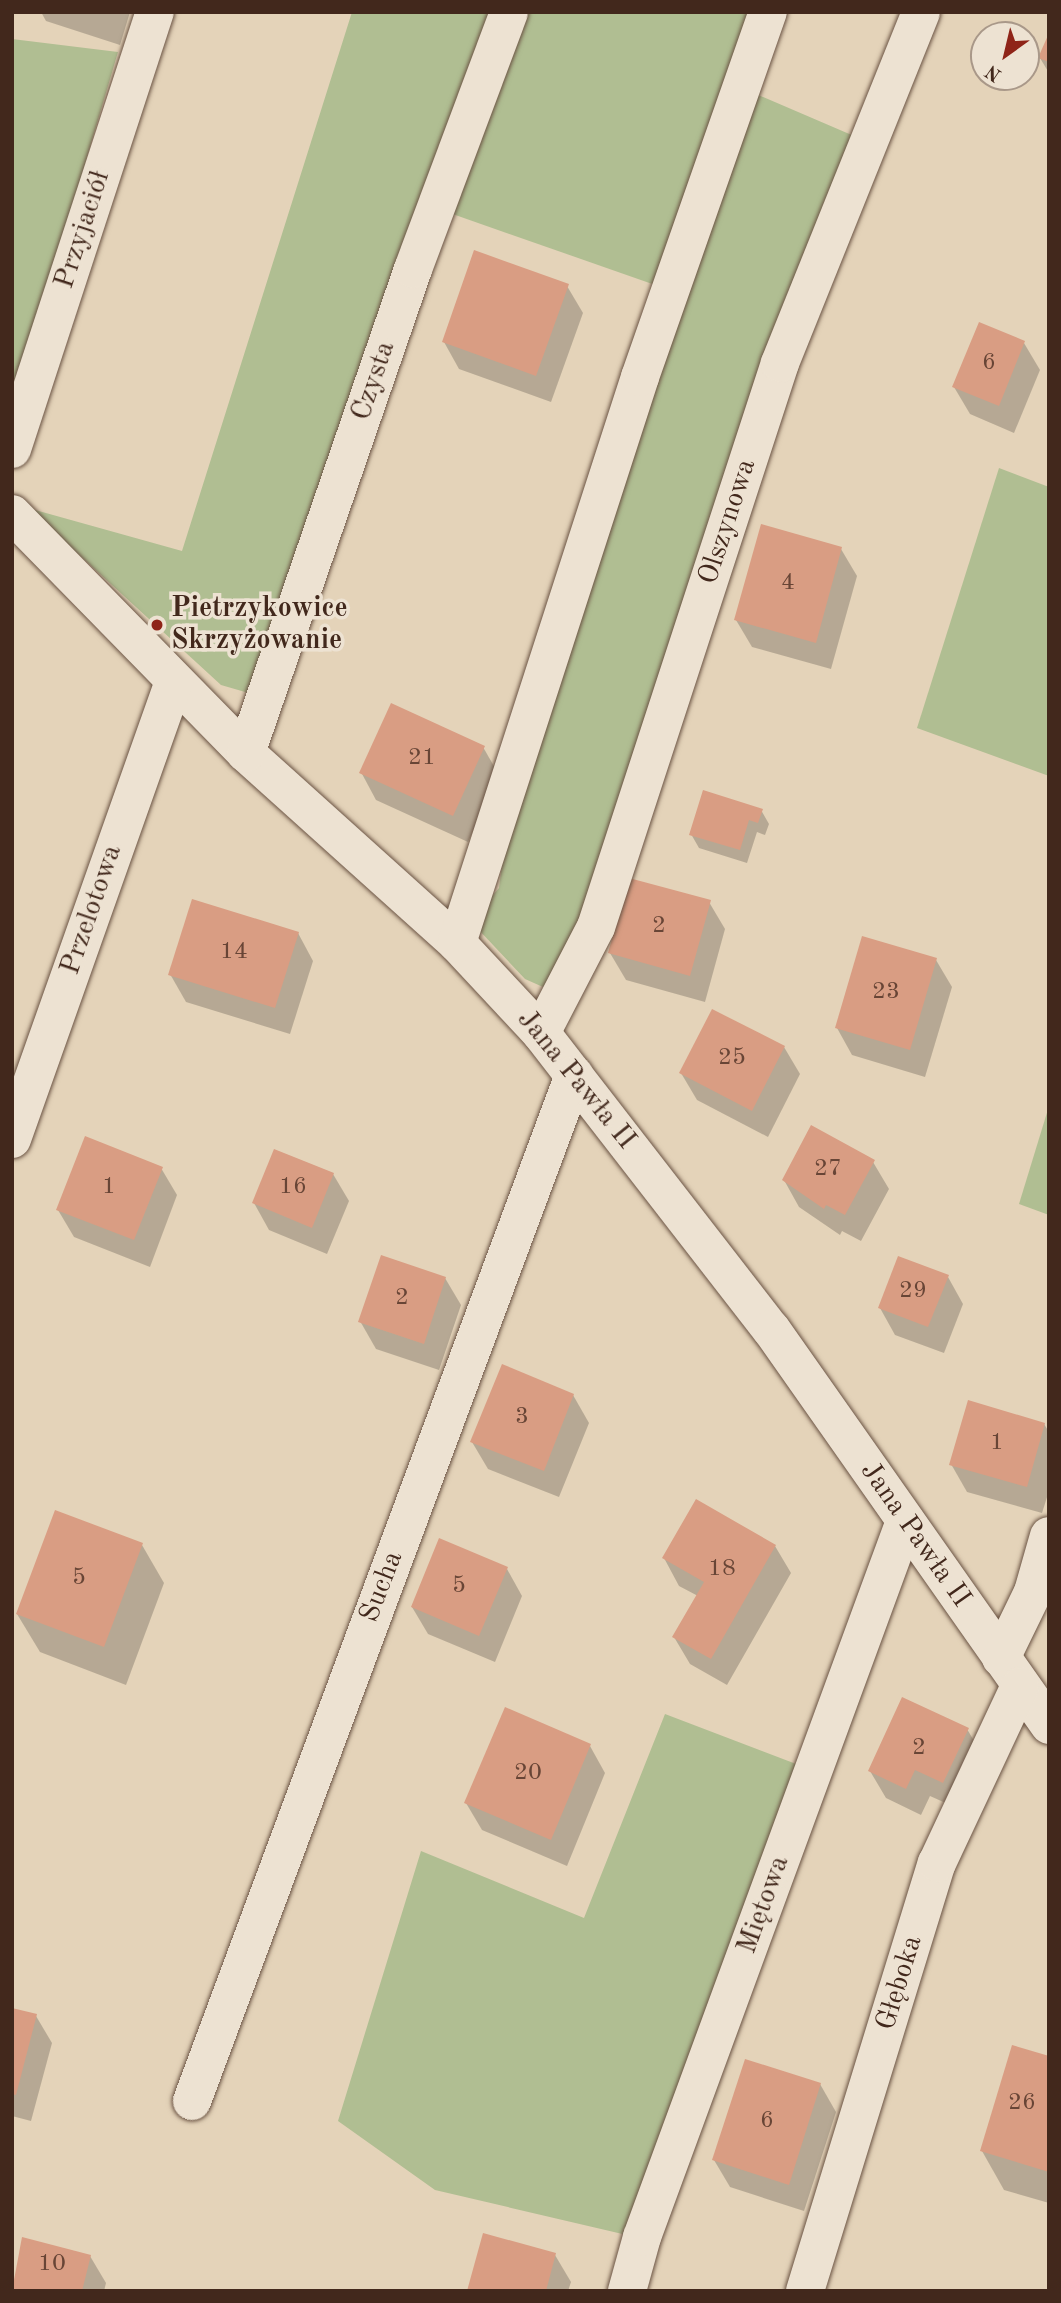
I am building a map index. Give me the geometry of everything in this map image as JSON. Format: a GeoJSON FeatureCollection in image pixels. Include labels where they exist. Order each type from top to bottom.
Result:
{"type":"FeatureCollection","features":[{"type":"Feature","properties":{"kind":"street","name":"Przyjaciół"},"geometry":{"type":"LineString","coordinates":[[12,449],[155,12]]}},
{"type":"Feature","properties":{"kind":"street","name":"Czysta"},"geometry":{"type":"LineString","coordinates":[[246,753],[413,270],[509,12]]}},
{"type":"Feature","properties":{"kind":"street"},"geometry":{"type":"LineString","coordinates":[[457,943],[640,377],[768,12]]}},
{"type":"Feature","properties":{"kind":"street","name":"Olszynowa"},"geometry":{"type":"LineString","coordinates":[[541,1033],[596,928],[780,363],[921,12]]}},
{"type":"Feature","properties":{"kind":"street","name":"Jana Pawła II"},"geometry":{"type":"LineString","coordinates":[[12,514],[246,753],[457,943],[541,1033],[771,1329],[1049,1726]]}},
{"type":"Feature","properties":{"kind":"street","name":"Przelotowa"},"geometry":{"type":"LineString","coordinates":[[12,1139],[174,681]]}},
{"type":"Feature","properties":{"kind":"street","name":"Sucha"},"geometry":{"type":"LineString","coordinates":[[192,2101],[574,1075]]}},
{"type":"Feature","properties":{"kind":"street","name":"Miętowa"},"geometry":{"type":"LineString","coordinates":[[627,2291],[642,2236],[905,1521]]}},
{"type":"Feature","properties":{"kind":"street","name":"Głęboka"},"geometry":{"type":"LineString","coordinates":[[805,2291],[937,1863],[1011,1672],[1049,1536]]}},
{"type":"Feature","properties":{"kind":"green space"},"geometry":{"type":"Polygon","coordinates":[[[352,12],[495,12],[252,694],[221,685],[28,508],[182,551],[352,12]]]}},
{"type":"Feature","properties":{"kind":"green space"},"geometry":{"type":"Polygon","coordinates":[[[519,12],[758,12],[658,286],[444,211],[519,12]]]}},
{"type":"Feature","properties":{"kind":"green space"},"geometry":{"type":"Polygon","coordinates":[[[12,39],[118,52],[12,411],[12,39]]]}},
{"type":"Feature","properties":{"kind":"green space"},"geometry":{"type":"Polygon","coordinates":[[[756,94],[854,136],[587,923],[543,987],[525,979],[477,928],[479,911],[499,888],[503,856],[674,311],[756,94]]]}},
{"type":"Feature","properties":{"kind":"green space"},"geometry":{"type":"Polygon","coordinates":[[[999,468],[1049,487],[1049,776],[917,728],[999,468]]]}},
{"type":"Feature","properties":{"kind":"green space"},"geometry":{"type":"Polygon","coordinates":[[[1049,1106],[1049,1215],[1019,1204],[1049,1106]]]}},
{"type":"Feature","properties":{"kind":"green space"},"geometry":{"type":"Polygon","coordinates":[[[665,1714],[804,1767],[631,2236],[435,2190],[338,2121],[421,1851],[584,1918],[665,1714]]]}},
{"type":"Feature","properties":{"kind":"building"},"geometry":{"type":"Polygon","coordinates":[[[1049,33],[1049,62],[1040,59],[1049,33]]]}},
{"type":"Feature","properties":{"kind":"building"},"geometry":{"type":"Polygon","coordinates":[[[474,250],[569,284],[536,376],[442,342],[474,250]]]}},
{"type":"Feature","properties":{"kind":"building"},"geometry":{"type":"Polygon","coordinates":[[[979,322],[1025,341],[999,406],[952,387],[979,322]]]}},
{"type":"Feature","properties":{"kind":"building"},"geometry":{"type":"Polygon","coordinates":[[[761,524],[842,547],[816,643],[734,620],[761,524]]]}},
{"type":"Feature","properties":{"kind":"building"},"geometry":{"type":"Polygon","coordinates":[[[391,703],[485,746],[453,816],[359,773],[391,703]]]}},
{"type":"Feature","properties":{"kind":"building"},"geometry":{"type":"Polygon","coordinates":[[[703,790],[763,809],[758,823],[749,820],[740,850],[689,835],[703,790]]]}},
{"type":"Feature","properties":{"kind":"building"},"geometry":{"type":"Polygon","coordinates":[[[629,878],[711,900],[690,976],[608,953],[629,878]]]}},
{"type":"Feature","properties":{"kind":"building"},"geometry":{"type":"Polygon","coordinates":[[[192,899],[299,932],[275,1008],[168,975],[192,899]]]}},
{"type":"Feature","properties":{"kind":"building"},"geometry":{"type":"Polygon","coordinates":[[[862,936],[937,958],[910,1050],[835,1028],[862,936]]]}},
{"type":"Feature","properties":{"kind":"building"},"geometry":{"type":"Polygon","coordinates":[[[712,1009],[785,1046],[752,1111],[679,1073],[712,1009]]]}},
{"type":"Feature","properties":{"kind":"building"},"geometry":{"type":"Polygon","coordinates":[[[811,1125],[875,1160],[845,1215],[826,1205],[824,1209],[782,1180],[811,1125]]]}},
{"type":"Feature","properties":{"kind":"building"},"geometry":{"type":"Polygon","coordinates":[[[85,1136],[163,1167],[134,1240],[56,1210],[85,1136]]]}},
{"type":"Feature","properties":{"kind":"building"},"geometry":{"type":"Polygon","coordinates":[[[274,1149],[334,1173],[312,1228],[252,1203],[274,1149]]]}},
{"type":"Feature","properties":{"kind":"building"},"geometry":{"type":"Polygon","coordinates":[[[381,1255],[446,1277],[424,1344],[358,1322],[381,1255]]]}},
{"type":"Feature","properties":{"kind":"building"},"geometry":{"type":"Polygon","coordinates":[[[898,1256],[949,1275],[928,1327],[878,1308],[898,1256]]]}},
{"type":"Feature","properties":{"kind":"building"},"geometry":{"type":"Polygon","coordinates":[[[502,1364],[574,1394],[544,1471],[470,1442],[502,1364]]]}},
{"type":"Feature","properties":{"kind":"building"},"geometry":{"type":"Polygon","coordinates":[[[968,1400],[1045,1423],[1027,1487],[949,1465],[968,1400]]]}},
{"type":"Feature","properties":{"kind":"building"},"geometry":{"type":"Polygon","coordinates":[[[696,1499],[776,1545],[711,1659],[672,1637],[704,1582],[662,1558],[696,1499]]]}},
{"type":"Feature","properties":{"kind":"building"},"geometry":{"type":"Polygon","coordinates":[[[55,1510],[143,1543],[104,1647],[16,1614],[55,1510]]]}},
{"type":"Feature","properties":{"kind":"building"},"geometry":{"type":"Polygon","coordinates":[[[439,1538],[508,1567],[479,1636],[411,1607],[439,1538]]]}},
{"type":"Feature","properties":{"kind":"building"},"geometry":{"type":"Polygon","coordinates":[[[902,1697],[969,1728],[943,1783],[915,1770],[906,1789],[868,1771],[902,1697]]]}},
{"type":"Feature","properties":{"kind":"building"},"geometry":{"type":"Polygon","coordinates":[[[505,1707],[591,1744],[551,1840],[464,1803],[505,1707]]]}},
{"type":"Feature","properties":{"kind":"building"},"geometry":{"type":"Polygon","coordinates":[[[12,2008],[37,2014],[16,2095],[12,2094],[12,2008]]]}},
{"type":"Feature","properties":{"kind":"building"},"geometry":{"type":"Polygon","coordinates":[[[1012,2045],[1049,2056],[1049,2172],[980,2151],[1012,2045]]]}},
{"type":"Feature","properties":{"kind":"building"},"geometry":{"type":"Polygon","coordinates":[[[745,2059],[821,2083],[789,2185],[712,2160],[745,2059]]]}},
{"type":"Feature","properties":{"kind":"building"},"geometry":{"type":"Polygon","coordinates":[[[483,2233],[556,2253],[546,2291],[467,2291],[483,2233]]]}},
{"type":"Feature","properties":{"kind":"building"},"geometry":{"type":"Polygon","coordinates":[[[22,2237],[91,2255],[82,2291],[12,2291],[22,2237]]]}},
{"type":"Feature","properties":{"kind":"place","name":"Pietrzykowice Skrzyżowanie"},"geometry":{"type":"Point","coordinates":[157,625]}}]}
